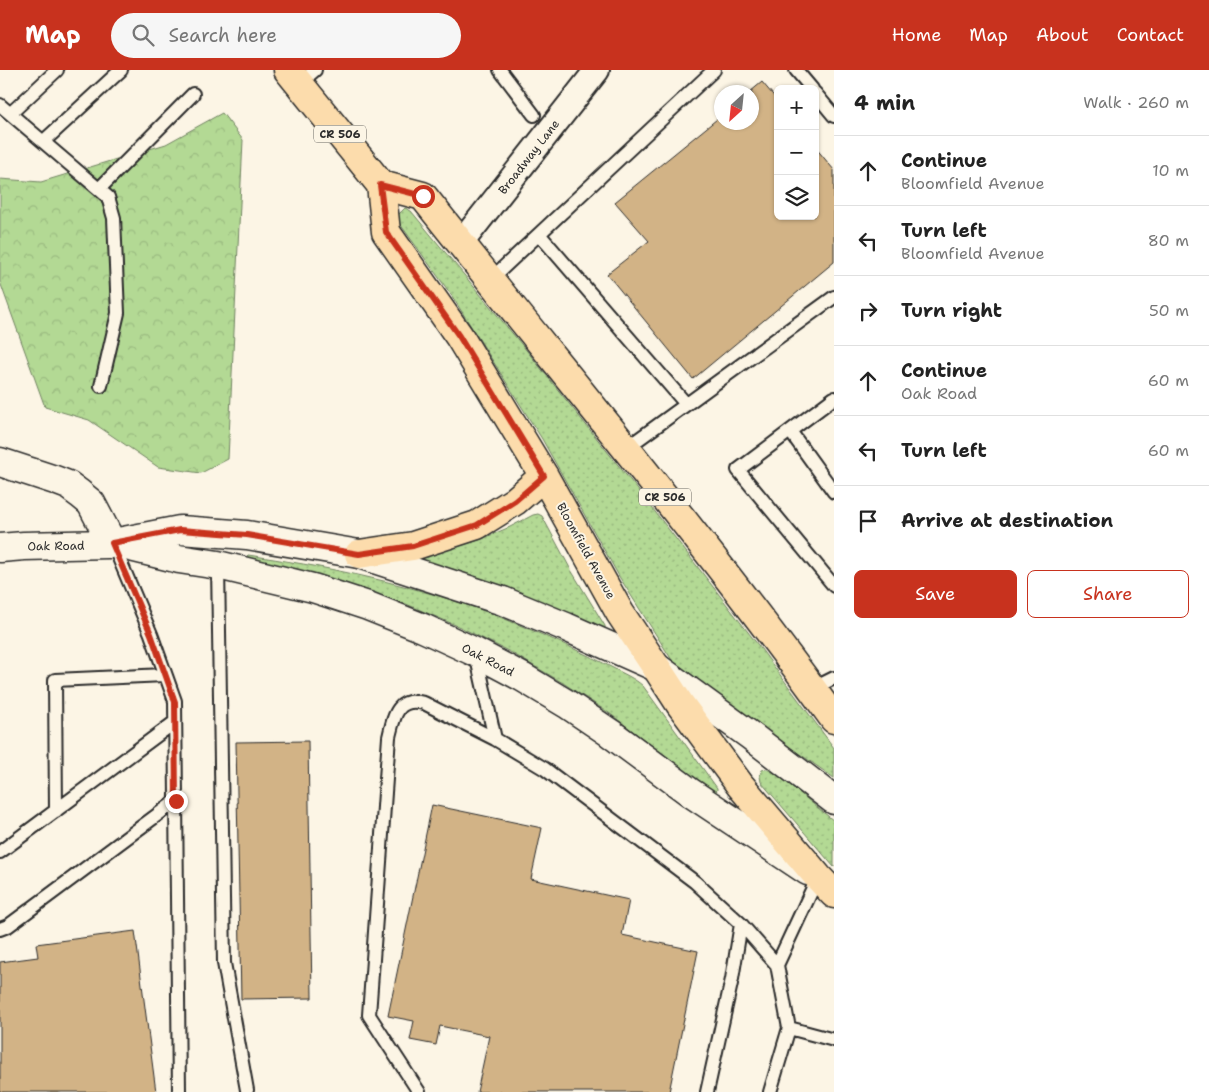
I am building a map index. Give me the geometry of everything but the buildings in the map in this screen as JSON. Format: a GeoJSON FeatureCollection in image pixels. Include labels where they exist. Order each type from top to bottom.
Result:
{"type":"FeatureCollection","features":[{"type":"Feature","properties":{"kind":"main road","name":"CR 506"},"geometry":{"type":"LineString","coordinates":[[301,75],[380,185],[423,196],[741,593],[823,684],[834,719]]}},
{"type":"Feature","properties":{"kind":"main road","name":"Bloomfield Avenue"},"geometry":{"type":"LineString","coordinates":[[380,185],[386,232],[459,336],[544,476],[620,613],[680,704],[740,785],[826,886]]}},
{"type":"Feature","properties":{"kind":"main road"},"geometry":{"type":"LineString","coordinates":[[359,554],[413,546],[477,525],[515,501],[544,476]]}},
{"type":"Feature","properties":{"kind":"street","name":"Broadway Lane"},"geometry":{"type":"LineString","coordinates":[[460,244],[597,70]]}},
{"type":"Feature","properties":{"kind":"street"},"geometry":{"type":"LineString","coordinates":[[0,462],[68,485],[91,503],[112,543]]}},
{"type":"Feature","properties":{"kind":"street","name":"Oak Road"},"geometry":{"type":"LineString","coordinates":[[0,548],[108,544],[180,530],[247,535],[359,554],[503,601],[656,667],[751,736],[834,800]]}},
{"type":"Feature","properties":{"kind":"street","name":"Oak Road"},"geometry":{"type":"LineString","coordinates":[[112,543],[179,559],[218,565],[313,588],[368,606],[476,652],[567,704],[610,733],[691,793],[826,886]]}},
{"type":"Feature","properties":{"kind":"lane"},"geometry":{"type":"LineString","coordinates":[[10,113],[57,70]]}},
{"type":"Feature","properties":{"kind":"lane"},"geometry":{"type":"LineString","coordinates":[[44,141],[121,70]]}},
{"type":"Feature","properties":{"kind":"lane"},"geometry":{"type":"LineString","coordinates":[[500,70],[534,116]]}},
{"type":"Feature","properties":{"kind":"lane"},"geometry":{"type":"LineString","coordinates":[[490,280],[714,70]]}},
{"type":"Feature","properties":{"kind":"lane"},"geometry":{"type":"LineString","coordinates":[[796,70],[809,85]]}},
{"type":"Feature","properties":{"kind":"lane"},"geometry":{"type":"LineString","coordinates":[[99,189],[193,94]]}},
{"type":"Feature","properties":{"kind":"lane"},"geometry":{"type":"LineString","coordinates":[[819,98],[834,116]]}},
{"type":"Feature","properties":{"kind":"lane"},"geometry":{"type":"LineString","coordinates":[[0,105],[108,197],[114,218],[118,313],[101,386]]}},
{"type":"Feature","properties":{"kind":"lane"},"geometry":{"type":"LineString","coordinates":[[539,234],[686,404]]}},
{"type":"Feature","properties":{"kind":"lane"},"geometry":{"type":"LineString","coordinates":[[625,448],[834,297]]}},
{"type":"Feature","properties":{"kind":"lane"},"geometry":{"type":"LineString","coordinates":[[834,398],[738,470],[834,586]]}},
{"type":"Feature","properties":{"kind":"lane"},"geometry":{"type":"LineString","coordinates":[[790,430],[834,492]]}},
{"type":"Feature","properties":{"kind":"lane"},"geometry":{"type":"LineString","coordinates":[[112,543],[151,634],[175,702],[179,1092]]}},
{"type":"Feature","properties":{"kind":"lane"},"geometry":{"type":"LineString","coordinates":[[218,565],[224,963],[247,1090]]}},
{"type":"Feature","properties":{"kind":"lane"},"geometry":{"type":"LineString","coordinates":[[476,652],[494,739]]}},
{"type":"Feature","properties":{"kind":"lane"},"geometry":{"type":"LineString","coordinates":[[56,810],[54,680],[165,675]]}},
{"type":"Feature","properties":{"kind":"lane"},"geometry":{"type":"LineString","coordinates":[[419,1092],[369,1015],[389,737],[396,713],[401,706],[415,700],[494,739],[545,770],[695,882],[741,924],[777,965],[789,1028],[770,1092]]}},
{"type":"Feature","properties":{"kind":"lane"},"geometry":{"type":"LineString","coordinates":[[0,852],[175,722]]}},
{"type":"Feature","properties":{"kind":"lane"},"geometry":{"type":"LineString","coordinates":[[0,930],[8,926],[176,801]]}},
{"type":"Feature","properties":{"kind":"lane"},"geometry":{"type":"LineString","coordinates":[[777,965],[826,886]]}},
{"type":"Feature","properties":{"kind":"lane"},"geometry":{"type":"LineString","coordinates":[[706,1092],[732,979],[741,924]]}},
{"type":"Feature","properties":{"kind":"lane"},"geometry":{"type":"LineString","coordinates":[[789,1028],[834,1040]]}},
{"type":"Feature","properties":{"kind":"green space"},"geometry":{"type":"Polygon","coordinates":[[[222,113],[243,140],[228,459],[201,473],[158,467],[89,420],[45,407],[0,282],[0,179],[41,182],[166,144],[222,113]]]}},
{"type":"Feature","properties":{"kind":"green space"},"geometry":{"type":"Polygon","coordinates":[[[405,208],[411,211],[527,351],[758,645],[834,748],[834,778],[677,668],[620,578],[542,439],[450,293],[400,224],[397,216],[405,208]]]}},
{"type":"Feature","properties":{"kind":"green space"},"geometry":{"type":"Polygon","coordinates":[[[538,514],[542,516],[571,570],[605,626],[605,630],[416,562],[415,556],[447,550],[479,540],[538,514]]]}},
{"type":"Feature","properties":{"kind":"green space"},"geometry":{"type":"Polygon","coordinates":[[[248,555],[359,575],[440,596],[505,619],[602,662],[643,686],[717,790],[715,792],[712,791],[609,713],[510,652],[460,627],[406,604],[288,568],[250,561],[246,557],[248,555]]]}},
{"type":"Feature","properties":{"kind":"green space"},"geometry":{"type":"Polygon","coordinates":[[[766,769],[774,772],[834,821],[834,867],[761,782],[762,770],[766,769]]]}},
{"type":"Feature","properties":{"kind":"route"},"geometry":{"type":"LineString","coordinates":[[176,801],[175,702],[151,634],[112,543],[180,530],[247,535],[359,554],[413,546],[477,525],[515,501],[544,476],[459,336],[386,232],[380,185],[423,196]]}}]}
